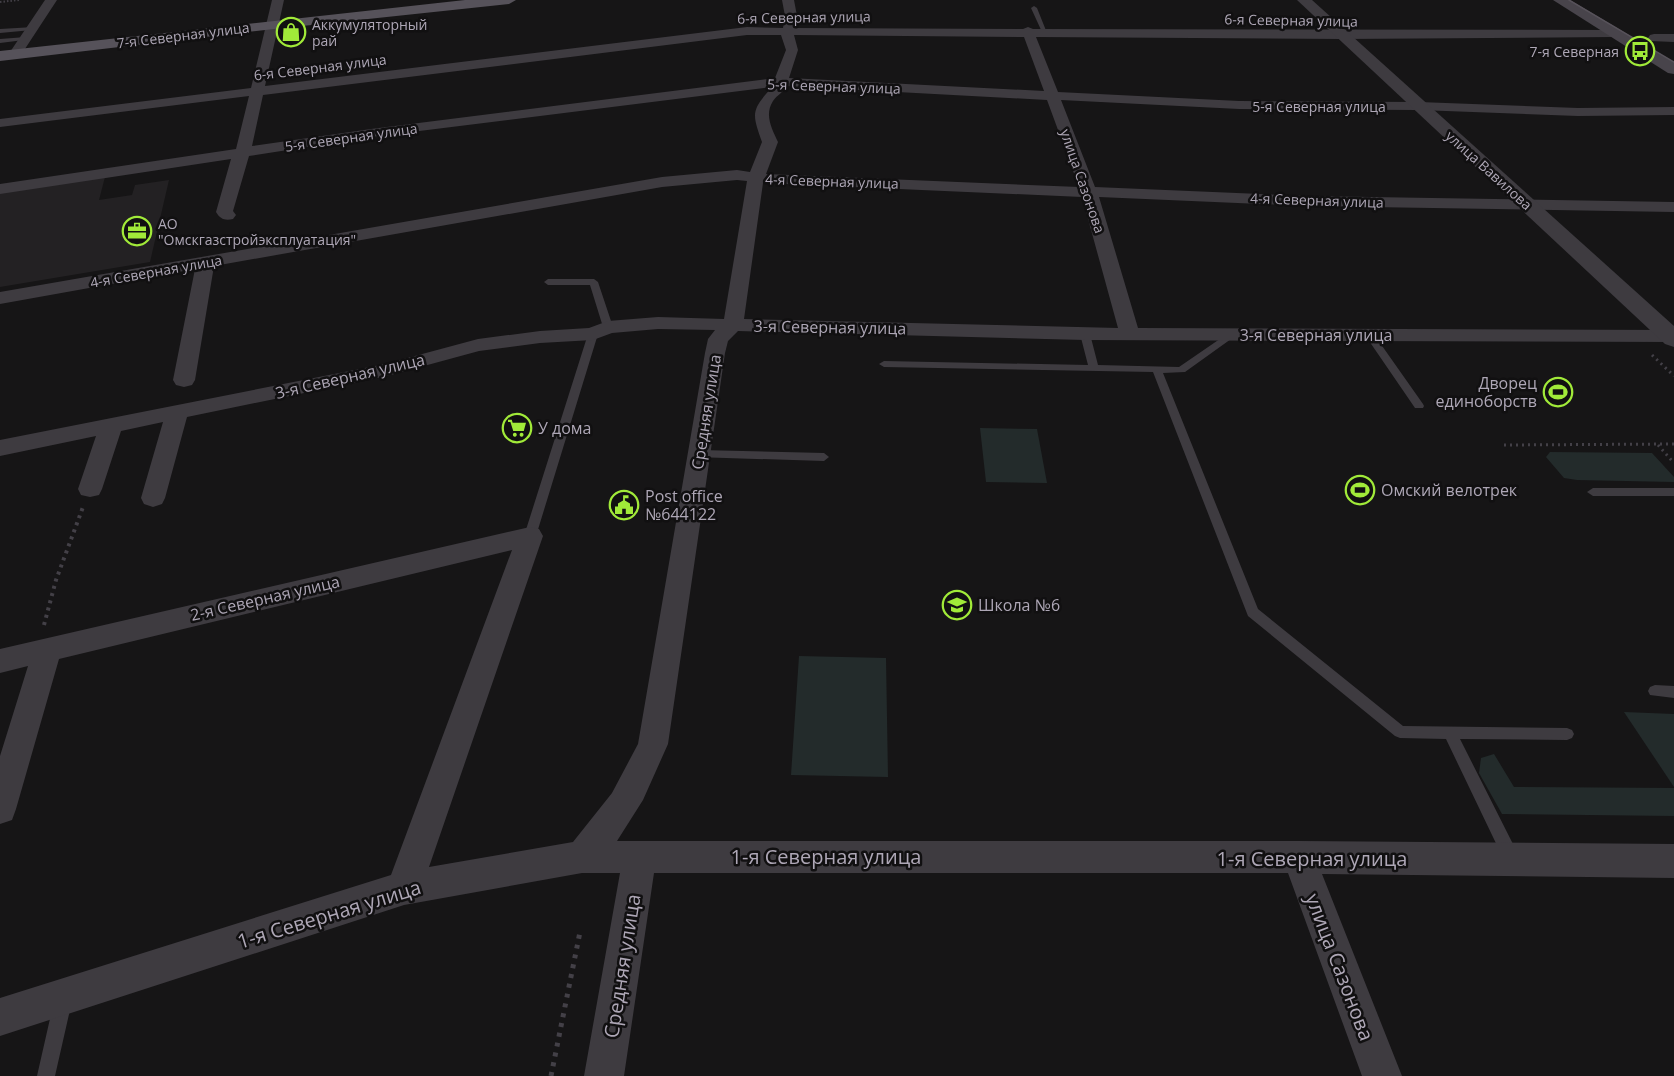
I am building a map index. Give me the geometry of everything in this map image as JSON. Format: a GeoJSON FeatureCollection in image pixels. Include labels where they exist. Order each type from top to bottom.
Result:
{"type":"FeatureCollection","features":[{"type":"Feature","properties":{"kind":"main road","name":"7-я Северная улица"},"geometry":{"type":"LineString","coordinates":[[7,56],[274,24],[509,0]]}},
{"type":"Feature","properties":{"kind":"main road"},"geometry":{"type":"LineString","coordinates":[[1560,0],[1674,69]]}},
{"type":"Feature","properties":{"kind":"main road"},"geometry":{"type":"LineString","coordinates":[[1589,0],[1674,50]]}},
{"type":"Feature","properties":{"kind":"street"},"geometry":{"type":"LineString","coordinates":[[227,215],[224,212],[238,160],[243,153],[279,0]]}},
{"type":"Feature","properties":{"kind":"street","name":"Средняя улица"},"geometry":{"type":"LineString","coordinates":[[582,857],[610,826],[629,798],[643,772],[653,744],[718,339],[733,325],[756,178],[770,142],[761,119],[767,99],[778,90],[792,50],[787,37],[791,16],[788,0]]}},
{"type":"Feature","properties":{"kind":"street","name":"улица Вавилова"},"geometry":{"type":"LineString","coordinates":[[1305,0],[1673,337]]}},
{"type":"Feature","properties":{"kind":"street"},"geometry":{"type":"LineString","coordinates":[[7,56],[24,39],[53,1]]}},
{"type":"Feature","properties":{"kind":"street","name":"6-я Северная улица"},"geometry":{"type":"LineString","coordinates":[[0,123],[747,31],[1028,31],[1342,35],[1614,33]]}},
{"type":"Feature","properties":{"kind":"street","name":"улица Сазонова"},"geometry":{"type":"LineString","coordinates":[[1028,31],[1089,192],[1130,334]]}},
{"type":"Feature","properties":{"kind":"street"},"geometry":{"type":"LineString","coordinates":[[1654,38],[1674,38]]}},
{"type":"Feature","properties":{"kind":"street","name":"5-я Северная улица"},"geometry":{"type":"LineString","coordinates":[[0,189],[553,109],[779,82],[1054,97],[1307,107],[1419,106],[1508,111],[1674,111]]}},
{"type":"Feature","properties":{"kind":"street","name":"4-я Северная улица"},"geometry":{"type":"LineString","coordinates":[[0,298],[662,182],[737,175],[756,178],[1308,201],[1674,207]]}},
{"type":"Feature","properties":{"kind":"street"},"geometry":{"type":"LineString","coordinates":[[184,380],[205,263]]}},
{"type":"Feature","properties":{"kind":"street","name":"3-я Северная улица"},"geometry":{"type":"LineString","coordinates":[[0,448],[387,370],[478,345],[658,323],[1084,334],[1673,337]]}},
{"type":"Feature","properties":{"kind":"street"},"geometry":{"type":"LineString","coordinates":[[153,498],[177,412]]}},
{"type":"Feature","properties":{"kind":"street"},"geometry":{"type":"LineString","coordinates":[[90,489],[111,426]]}},
{"type":"Feature","properties":{"kind":"street"},"geometry":{"type":"LineString","coordinates":[[404,888],[530,536]]}},
{"type":"Feature","properties":{"kind":"street","name":"2-я Северная улица"},"geometry":{"type":"LineString","coordinates":[[0,661],[530,536]]}},
{"type":"Feature","properties":{"kind":"street"},"geometry":{"type":"LineString","coordinates":[[0,809],[46,650]]}},
{"type":"Feature","properties":{"kind":"street","name":"Средняя улица"},"geometry":{"type":"LineString","coordinates":[[604,1076],[640,856]]}},
{"type":"Feature","properties":{"kind":"street","name":"1-я Северная улица"},"geometry":{"type":"LineString","coordinates":[[0,1017],[404,888],[582,857],[1299,857],[1674,861]]}},
{"type":"Feature","properties":{"kind":"street","name":"улица Сазонова"},"geometry":{"type":"LineString","coordinates":[[1299,857],[1382,1076]]}},
{"type":"Feature","properties":{"kind":"lane"},"geometry":{"type":"LineString","coordinates":[[1034,8],[1045,32]]}},
{"type":"Feature","properties":{"kind":"lane"},"geometry":{"type":"LineString","coordinates":[[0,31],[32,28]]}},
{"type":"Feature","properties":{"kind":"lane"},"geometry":{"type":"LineString","coordinates":[[0,41],[24,39]]}},
{"type":"Feature","properties":{"kind":"lane"},"geometry":{"type":"LineString","coordinates":[[530,536],[600,330],[594,282],[548,282]]}},
{"type":"Feature","properties":{"kind":"lane"},"geometry":{"type":"LineString","coordinates":[[1084,334],[1094,368]]}},
{"type":"Feature","properties":{"kind":"lane"},"geometry":{"type":"LineString","coordinates":[[884,364],[1181,369],[1233,334]]}},
{"type":"Feature","properties":{"kind":"lane"},"geometry":{"type":"LineString","coordinates":[[1370,336],[1419,406]]}},
{"type":"Feature","properties":{"kind":"lane"},"geometry":{"type":"LineString","coordinates":[[1158,369],[1253,612],[1400,732],[1567,734]]}},
{"type":"Feature","properties":{"kind":"lane"},"geometry":{"type":"LineString","coordinates":[[699,454],[825,457]]}},
{"type":"Feature","properties":{"kind":"lane"},"geometry":{"type":"LineString","coordinates":[[1593,492],[1674,492]]}},
{"type":"Feature","properties":{"kind":"lane"},"geometry":{"type":"LineString","coordinates":[[1655,692],[1674,692]]}},
{"type":"Feature","properties":{"kind":"lane"},"geometry":{"type":"LineString","coordinates":[[1450,733],[1512,859]]}},
{"type":"Feature","properties":{"kind":"lane"},"geometry":{"type":"LineString","coordinates":[[46,1076],[64,997]]}},
{"type":"Feature","properties":{"kind":"path"},"geometry":{"type":"LineString","coordinates":[[0,2],[19,0]]}},
{"type":"Feature","properties":{"kind":"path"},"geometry":{"type":"LineString","coordinates":[[1657,444],[1674,463]]}},
{"type":"Feature","properties":{"kind":"path"},"geometry":{"type":"LineString","coordinates":[[1504,445],[1674,444]]}},
{"type":"Feature","properties":{"kind":"path"},"geometry":{"type":"LineString","coordinates":[[46,650],[44,625],[56,580],[90,489]]}},
{"type":"Feature","properties":{"kind":"path"},"geometry":{"type":"LineString","coordinates":[[552,1076],[580,932]]}},
{"type":"Feature","properties":{"kind":"shaded area"},"geometry":{"type":"Polygon","coordinates":[[[105,177],[99,200],[132,195],[135,185],[169,180],[150,262],[0,287],[0,193],[105,177]]]}},
{"type":"Feature","properties":{"kind":"shaded area"},"geometry":{"type":"Polygon","coordinates":[[[980,428],[1037,429],[1047,483],[986,482],[980,428]]]}},
{"type":"Feature","properties":{"kind":"shaded area"},"geometry":{"type":"Polygon","coordinates":[[[1550,452],[1652,453],[1674,477],[1674,482],[1564,478],[1546,457],[1550,452]]]}},
{"type":"Feature","properties":{"kind":"shaded area"},"geometry":{"type":"Polygon","coordinates":[[[799,656],[886,658],[888,777],[791,775],[799,656]]]}},
{"type":"Feature","properties":{"kind":"shaded area"},"geometry":{"type":"Polygon","coordinates":[[[1624,712],[1674,714],[1674,787],[1624,712]]]}},
{"type":"Feature","properties":{"kind":"shaded area"},"geometry":{"type":"Polygon","coordinates":[[[1494,754],[1514,787],[1674,788],[1674,816],[1502,814],[1479,773],[1481,758],[1494,754]]]}},
{"type":"Feature","properties":{"kind":"tram line"},"geometry":{"type":"LineString","coordinates":[[1569,0],[1674,62]]}},
{"type":"Feature","properties":{"kind":"place","name":"Аккумуляторный рай"},"geometry":{"type":"Point","coordinates":[291,32]}},
{"type":"Feature","properties":{"kind":"place","name":"7-я Северная"},"geometry":{"type":"Point","coordinates":[1640,51]}},
{"type":"Feature","properties":{"kind":"place","name":"АО \"Омскгазстройэксплуатация\""},"geometry":{"type":"Point","coordinates":[137,231]}},
{"type":"Feature","properties":{"kind":"place","name":"Дворец единоборств"},"geometry":{"type":"Point","coordinates":[1558,392]}},
{"type":"Feature","properties":{"kind":"place","name":"У дома"},"geometry":{"type":"Point","coordinates":[517,428]}},
{"type":"Feature","properties":{"kind":"place","name":"Омский велотрек"},"geometry":{"type":"Point","coordinates":[1360,490]}},
{"type":"Feature","properties":{"kind":"place","name":"Post office №644122"},"geometry":{"type":"Point","coordinates":[624,505]}},
{"type":"Feature","properties":{"kind":"place","name":"Школа №6"},"geometry":{"type":"Point","coordinates":[957,605]}}]}
